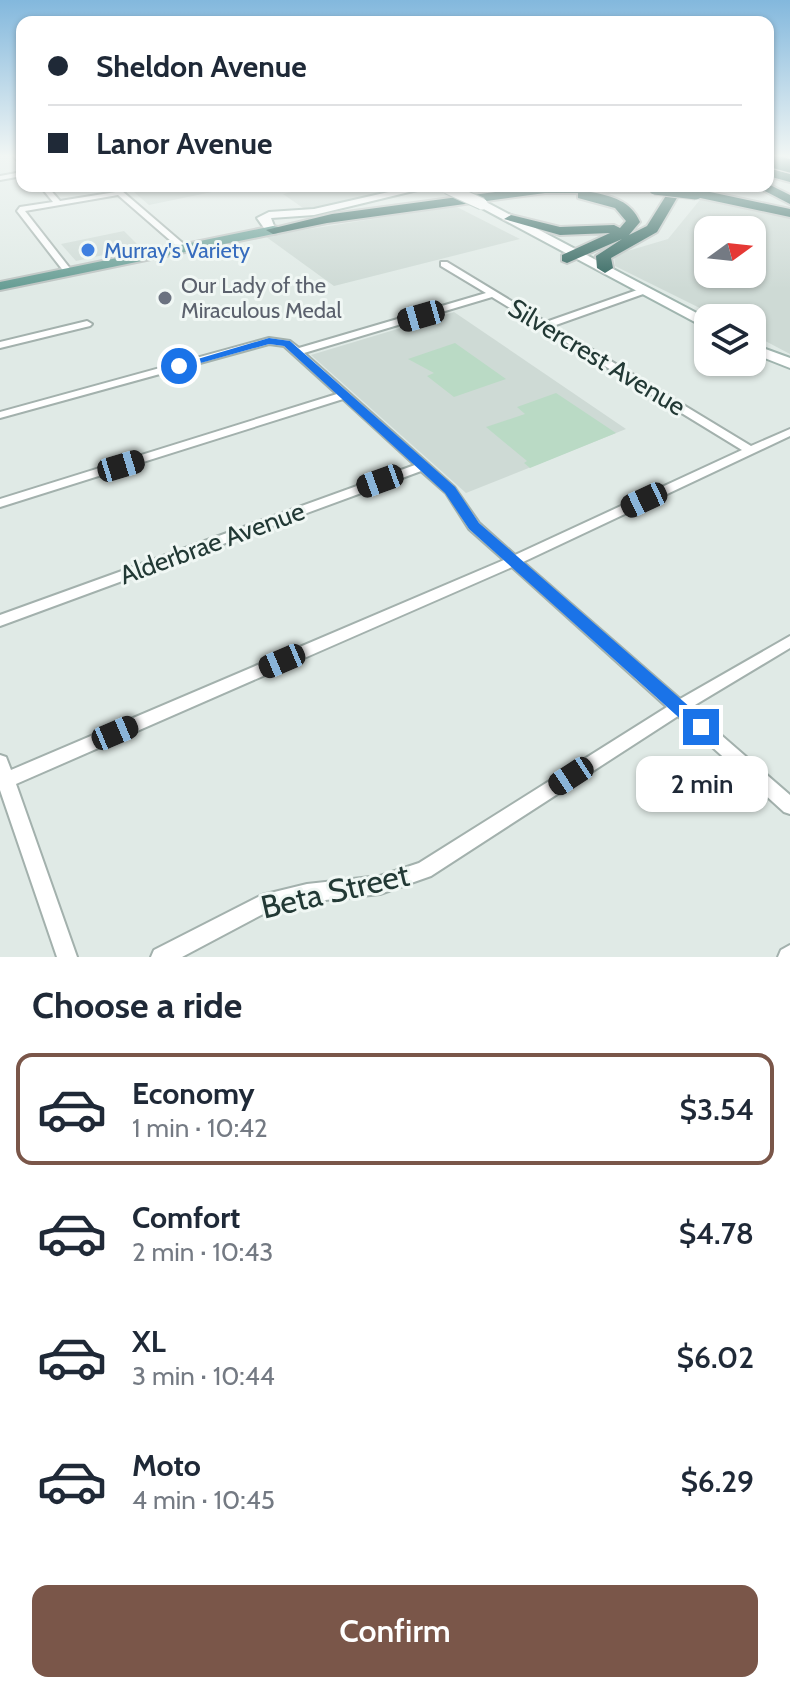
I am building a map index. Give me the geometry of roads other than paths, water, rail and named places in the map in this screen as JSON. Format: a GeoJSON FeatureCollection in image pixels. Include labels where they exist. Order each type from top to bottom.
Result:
{"type":"FeatureCollection","features":[{"type":"Feature","properties":{"kind":"highway"},"geometry":{"type":"LineString","coordinates":[[320,220],[439,200]]}},
{"type":"Feature","properties":{"kind":"highway"},"geometry":{"type":"LineString","coordinates":[[274,226],[470,200]]}},
{"type":"Feature","properties":{"kind":"highway"},"geometry":{"type":"LineString","coordinates":[[274,226],[470,200]]}},
{"type":"Feature","properties":{"kind":"highway"},"geometry":{"type":"LineString","coordinates":[[575,255],[623,233],[632,225],[628,210],[602,200]]}},
{"type":"Feature","properties":{"kind":"highway"},"geometry":{"type":"LineString","coordinates":[[605,268],[603,256],[652,229],[670,200]]}},
{"type":"Feature","properties":{"kind":"highway"},"geometry":{"type":"LineString","coordinates":[[727,200],[790,213]]}},
{"type":"Feature","properties":{"kind":"highway"},"geometry":{"type":"LineString","coordinates":[[511,219],[582,233],[611,230],[631,217]]}},
{"type":"Feature","properties":{"kind":"highway"},"geometry":{"type":"LineString","coordinates":[[575,255],[620,246]]}},
{"type":"Feature","properties":{"kind":"main road"},"geometry":{"type":"LineString","coordinates":[[274,226],[263,218],[375,200]]}},
{"type":"Feature","properties":{"kind":"main road"},"geometry":{"type":"LineString","coordinates":[[484,200],[511,219],[694,318]]}},
{"type":"Feature","properties":{"kind":"main road"},"geometry":{"type":"LineString","coordinates":[[485,200],[621,287],[643,291]]}},
{"type":"Feature","properties":{"kind":"main road"},"geometry":{"type":"LineString","coordinates":[[0,286],[274,226]]}},
{"type":"Feature","properties":{"kind":"main road"},"geometry":{"type":"LineString","coordinates":[[766,353],[790,363]]}},
{"type":"Feature","properties":{"kind":"main road"},"geometry":{"type":"LineString","coordinates":[[766,356],[790,372]]}},
{"type":"Feature","properties":{"kind":"street"},"geometry":{"type":"LineString","coordinates":[[68,271],[21,211],[74,200]]}},
{"type":"Feature","properties":{"kind":"street"},"geometry":{"type":"LineString","coordinates":[[129,200],[182,246]]}},
{"type":"Feature","properties":{"kind":"street","name":"Silvercrest Avenue"},"geometry":{"type":"LineString","coordinates":[[444,264],[750,450]]}},
{"type":"Feature","properties":{"kind":"street"},"geometry":{"type":"LineString","coordinates":[[544,326],[643,291]]}},
{"type":"Feature","properties":{"kind":"street"},"geometry":{"type":"LineString","coordinates":[[297,352],[494,294]]}},
{"type":"Feature","properties":{"kind":"street"},"geometry":{"type":"LineString","coordinates":[[0,345],[87,324]]}},
{"type":"Feature","properties":{"kind":"street"},"geometry":{"type":"LineString","coordinates":[[0,415],[278,340],[297,352],[450,490],[474,526],[790,806]]}},
{"type":"Feature","properties":{"kind":"street"},"geometry":{"type":"LineString","coordinates":[[0,503],[345,395]]}},
{"type":"Feature","properties":{"kind":"street"},"geometry":{"type":"LineString","coordinates":[[67,957],[2,775],[514,561],[790,432]]}},
{"type":"Feature","properties":{"kind":"street","name":"Alderbrae Avenue"},"geometry":{"type":"LineString","coordinates":[[0,621],[423,466]]}},
{"type":"Feature","properties":{"kind":"street","name":"Beta Street"},"geometry":{"type":"LineString","coordinates":[[161,957],[262,904],[307,893],[380,885],[424,870],[679,707],[790,641]]}},
{"type":"Feature","properties":{"kind":"place","name":"Murray's Variety"},"geometry":{"type":"Point","coordinates":[88,250]}},
{"type":"Feature","properties":{"kind":"place","name":"Our Lady of the Miraculous Medal"},"geometry":{"type":"Point","coordinates":[165,298]}}]}
